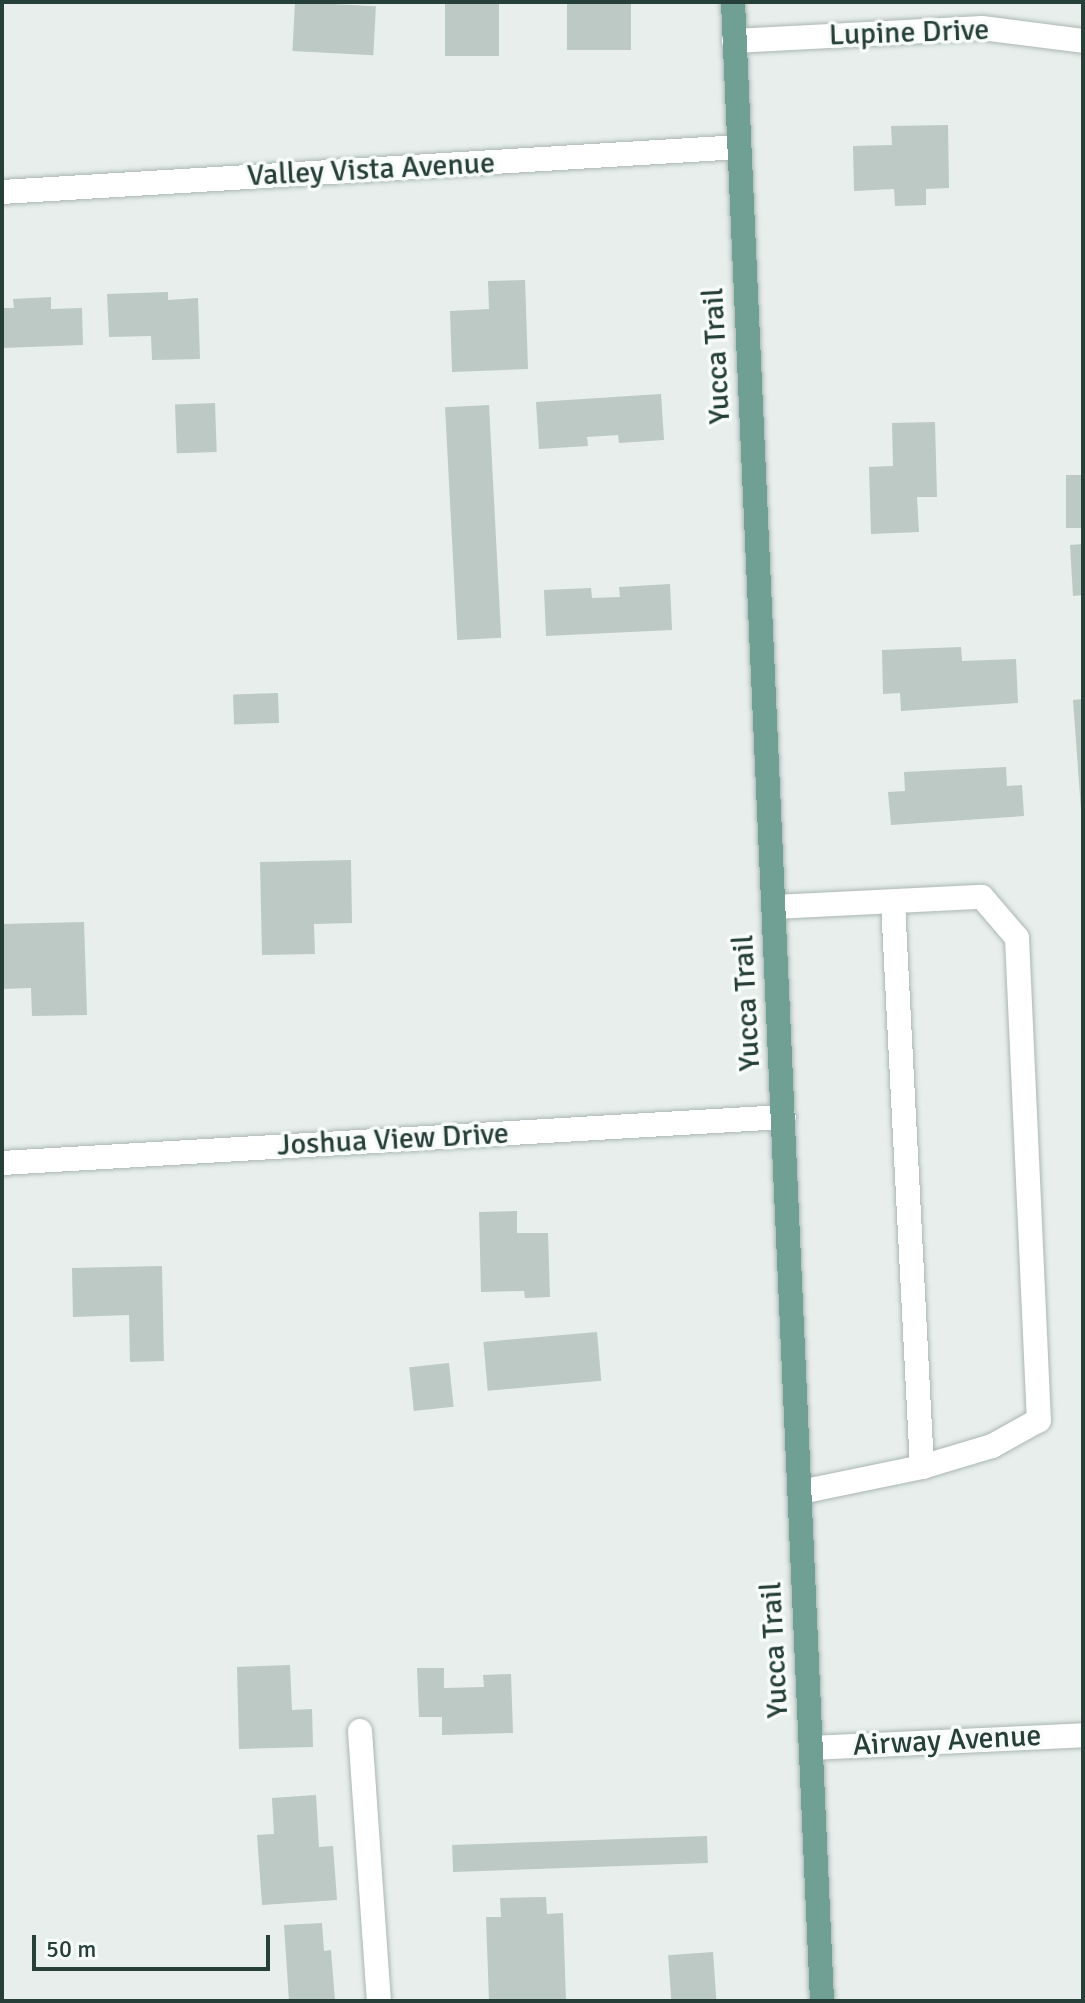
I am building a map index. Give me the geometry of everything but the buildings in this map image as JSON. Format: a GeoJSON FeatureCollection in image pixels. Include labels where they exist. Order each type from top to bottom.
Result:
{"type":"FeatureCollection","features":[{"type":"Feature","properties":{"kind":"main road","name":"Yucca Trail"},"geometry":{"type":"LineString","coordinates":[[733,2],[822,2001]]}},
{"type":"Feature","properties":{"kind":"street","name":"Lupine Drive"},"geometry":{"type":"LineString","coordinates":[[734,41],[982,28],[1083,41]]}},
{"type":"Feature","properties":{"kind":"street","name":"Valley Vista Avenue"},"geometry":{"type":"LineString","coordinates":[[2,192],[739,147]]}},
{"type":"Feature","properties":{"kind":"street"},"geometry":{"type":"LineString","coordinates":[[774,907],[982,897],[1017,938],[1039,1420],[992,1446],[922,1467],[800,1492]]}},
{"type":"Feature","properties":{"kind":"street"},"geometry":{"type":"LineString","coordinates":[[893,903],[922,1467]]}},
{"type":"Feature","properties":{"kind":"street","name":"Joshua View Drive"},"geometry":{"type":"LineString","coordinates":[[2,1163],[784,1117]]}},
{"type":"Feature","properties":{"kind":"street"},"geometry":{"type":"LineString","coordinates":[[360,1731],[379,2001]]}},
{"type":"Feature","properties":{"kind":"street","name":"Airway Avenue"},"geometry":{"type":"LineString","coordinates":[[812,1748],[1083,1735]]}}]}
